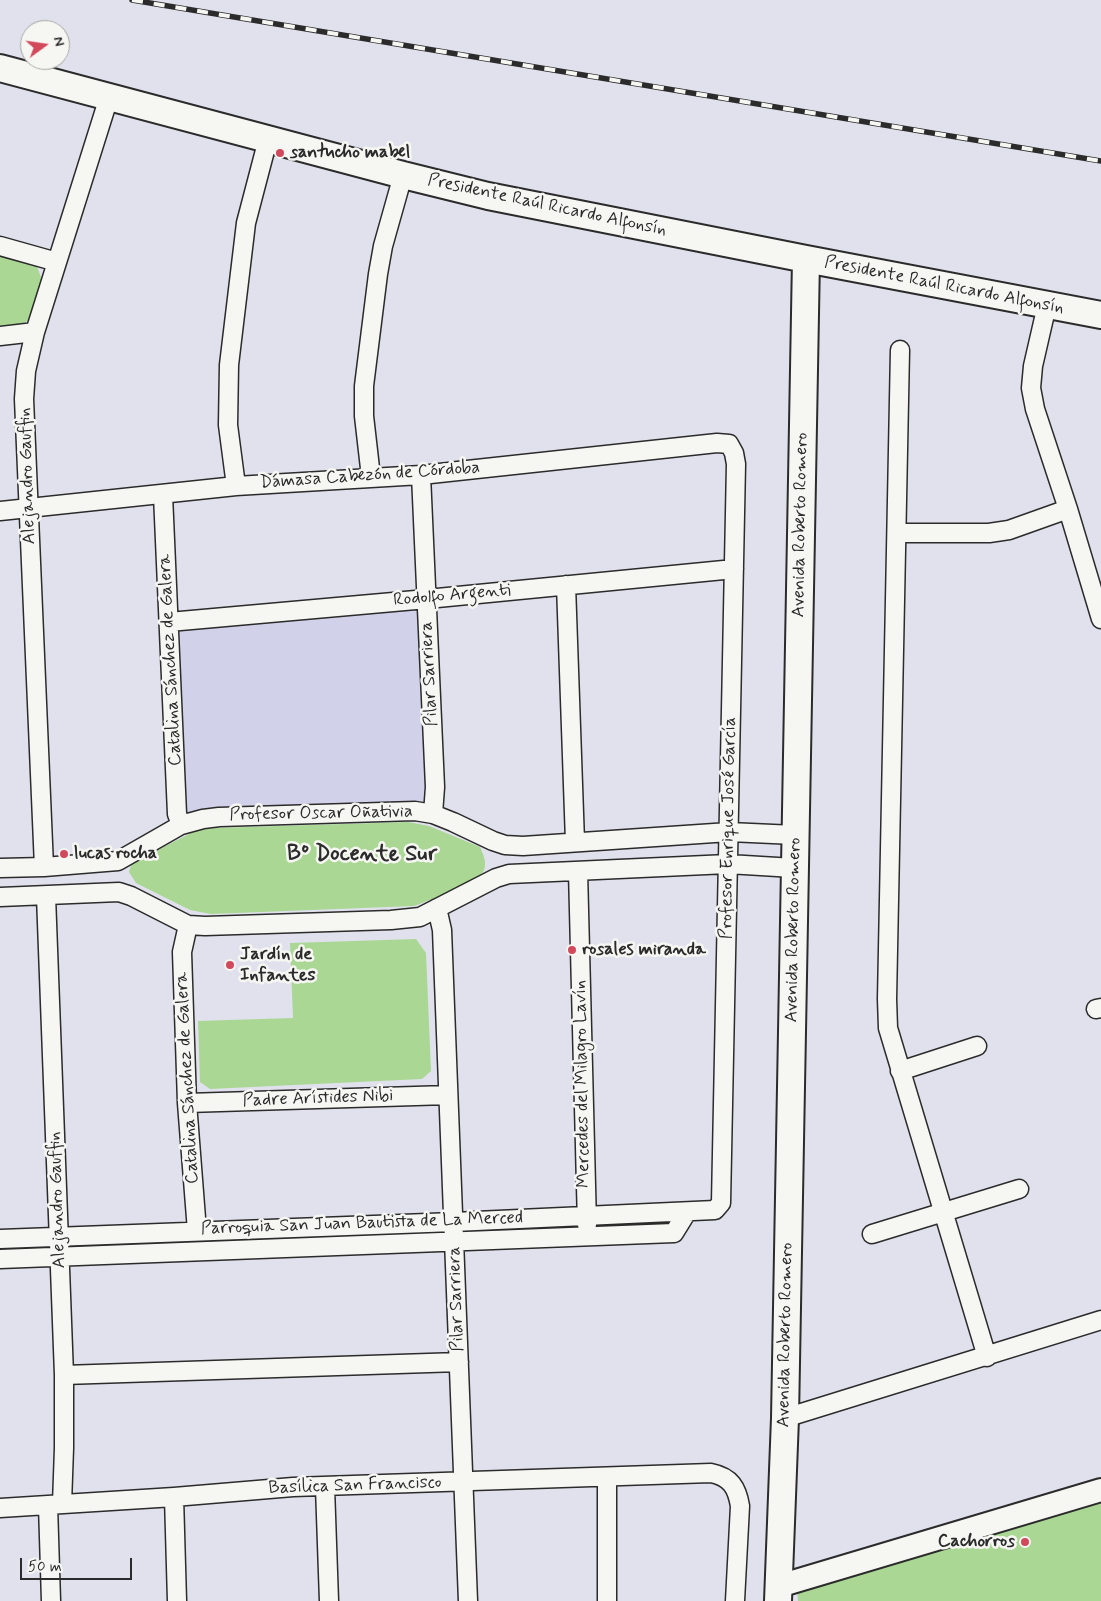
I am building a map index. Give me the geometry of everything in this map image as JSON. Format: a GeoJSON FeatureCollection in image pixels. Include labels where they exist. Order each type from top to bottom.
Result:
{"type":"FeatureCollection","features":[{"type":"Feature","properties":{"kind":"main road","name":"Presidente Raúl Ricardo Alfonsín"},"geometry":{"type":"LineString","coordinates":[[0,68],[488,196],[1101,315]]}},
{"type":"Feature","properties":{"kind":"main road","name":"Avenida Roberto Romero"},"geometry":{"type":"LineString","coordinates":[[778,1594],[785,1418],[806,259]]}},
{"type":"Feature","properties":{"kind":"street","name":"Alejandro Gauffin"},"geometry":{"type":"LineString","coordinates":[[44,867],[24,399],[26,371],[35,332],[110,97]]}},
{"type":"Feature","properties":{"kind":"street"},"geometry":{"type":"LineString","coordinates":[[236,486],[228,425],[229,365],[246,223],[268,139]]}},
{"type":"Feature","properties":{"kind":"street"},"geometry":{"type":"LineString","coordinates":[[371,477],[364,416],[364,386],[381,255],[403,175]]}},
{"type":"Feature","properties":{"kind":"street"},"geometry":{"type":"LineString","coordinates":[[0,246],[57,262]]}},
{"type":"Feature","properties":{"kind":"street"},"geometry":{"type":"LineString","coordinates":[[1047,306],[1033,366],[1031,388],[1101,619]]}},
{"type":"Feature","properties":{"kind":"street"},"geometry":{"type":"LineString","coordinates":[[0,336],[35,332]]}},
{"type":"Feature","properties":{"kind":"street"},"geometry":{"type":"LineString","coordinates":[[900,350],[887,999],[888,1028],[987,1356]]}},
{"type":"Feature","properties":{"kind":"street","name":"Dámasa Cabezón de Córdoba"},"geometry":{"type":"LineString","coordinates":[[0,511],[236,486],[421,475],[717,443],[730,444],[734,453]]}},
{"type":"Feature","properties":{"kind":"street","name":"Profesor Enrique José García"},"geometry":{"type":"LineString","coordinates":[[721,1203],[736,464],[734,453]]}},
{"type":"Feature","properties":{"kind":"street","name":"Pilar Sarriera"},"geometry":{"type":"LineString","coordinates":[[421,475],[435,787],[433,814]]}},
{"type":"Feature","properties":{"kind":"street","name":"Catalina Sánchez de Galera"},"geometry":{"type":"LineString","coordinates":[[163,495],[177,814],[181,824]]}},
{"type":"Feature","properties":{"kind":"street"},"geometry":{"type":"LineString","coordinates":[[897,533],[989,533],[1010,530],[1068,509]]}},
{"type":"Feature","properties":{"kind":"street","name":"Rodolfo Argenti"},"geometry":{"type":"LineString","coordinates":[[169,622],[734,569]]}},
{"type":"Feature","properties":{"kind":"street"},"geometry":{"type":"LineString","coordinates":[[566,585],[575,842]]}},
{"type":"Feature","properties":{"kind":"street","name":"Profesor Oscar Oñativia"},"geometry":{"type":"LineString","coordinates":[[0,868],[44,867],[118,861],[181,824],[218,817],[414,811],[433,814],[505,845],[523,846],[729,832],[795,835]]}},
{"type":"Feature","properties":{"kind":"street"},"geometry":{"type":"LineString","coordinates":[[505,845],[511,856],[512,865],[509,874]]}},
{"type":"Feature","properties":{"kind":"street"},"geometry":{"type":"LineString","coordinates":[[118,861],[115,878],[119,892]]}},
{"type":"Feature","properties":{"kind":"street"},"geometry":{"type":"LineString","coordinates":[[0,897],[119,892],[131,896],[188,926],[391,920],[420,917],[496,878],[509,874],[728,864],[794,868]]}},
{"type":"Feature","properties":{"kind":"street","name":"Mercedes del Milagro Lavín"},"geometry":{"type":"LineString","coordinates":[[578,871],[587,1236]]}},
{"type":"Feature","properties":{"kind":"street","name":"Alejandro Gauffin"},"geometry":{"type":"LineString","coordinates":[[46,896],[64,1375],[64,1448],[55,1505],[51,1601]]}},
{"type":"Feature","properties":{"kind":"street","name":"Pilar Sarriera"},"geometry":{"type":"LineString","coordinates":[[437,908],[442,930],[468,1601]]}},
{"type":"Feature","properties":{"kind":"street","name":"Catalina Sánchez de Galera"},"geometry":{"type":"LineString","coordinates":[[188,926],[182,952],[187,1103],[196,1231]]}},
{"type":"Feature","properties":{"kind":"street"},"geometry":{"type":"LineString","coordinates":[[900,1071],[977,1046]]}},
{"type":"Feature","properties":{"kind":"street","name":"Padre Arístides Nibi"},"geometry":{"type":"LineString","coordinates":[[187,1103],[448,1095]]}},
{"type":"Feature","properties":{"kind":"street"},"geometry":{"type":"LineString","coordinates":[[872,1234],[1019,1189]]}},
{"type":"Feature","properties":{"kind":"street","name":"Parroquia San Juan Bautista de La Merced"},"geometry":{"type":"LineString","coordinates":[[0,1239],[687,1212],[715,1210],[721,1203]]}},
{"type":"Feature","properties":{"kind":"street"},"geometry":{"type":"LineString","coordinates":[[0,1260],[674,1233],[687,1212]]}},
{"type":"Feature","properties":{"kind":"street"},"geometry":{"type":"LineString","coordinates":[[785,1418],[1101,1320]]}},
{"type":"Feature","properties":{"kind":"street"},"geometry":{"type":"LineString","coordinates":[[64,1375],[460,1362]]}},
{"type":"Feature","properties":{"kind":"street","name":"Basílica San Francisco"},"geometry":{"type":"LineString","coordinates":[[0,1508],[294,1487],[607,1478],[711,1473],[721,1475],[729,1481],[737,1491],[740,1506],[735,1601]]}},
{"type":"Feature","properties":{"kind":"street"},"geometry":{"type":"LineString","coordinates":[[607,1478],[607,1601]]}},
{"type":"Feature","properties":{"kind":"street"},"geometry":{"type":"LineString","coordinates":[[325,1487],[329,1601]]}},
{"type":"Feature","properties":{"kind":"street"},"geometry":{"type":"LineString","coordinates":[[778,1594],[1101,1490]]}},
{"type":"Feature","properties":{"kind":"street"},"geometry":{"type":"LineString","coordinates":[[174,1497],[177,1601]]}},
{"type":"Feature","properties":{"kind":"shaded area"},"geometry":{"type":"Polygon","coordinates":[[[426,600],[432,813],[181,824],[169,622],[426,600]]]}},
{"type":"Feature","properties":{"kind":"green space"},"geometry":{"type":"Polygon","coordinates":[[[0,254],[36,264],[42,280],[30,319],[19,326],[0,328],[0,254]]]}},
{"type":"Feature","properties":{"kind":"green space"},"geometry":{"type":"Polygon","coordinates":[[[408,822],[429,826],[480,847],[485,861],[484,870],[464,885],[414,906],[211,914],[190,910],[136,883],[129,872],[131,865],[136,861],[197,830],[408,822]]]}},
{"type":"Feature","properties":{"kind":"green space"},"geometry":{"type":"Polygon","coordinates":[[[416,939],[426,953],[431,1071],[422,1079],[210,1089],[200,1082],[198,1021],[293,1018],[290,943],[416,939]]]}},
{"type":"Feature","properties":{"kind":"green space","name":"Cachorros"},"geometry":{"type":"Polygon","coordinates":[[[1101,1496],[1101,1601],[798,1601],[797,1589],[1101,1496]]]}},
{"type":"Feature","properties":{"kind":"railway"},"geometry":{"type":"LineString","coordinates":[[132,0],[1101,161]]}},
{"type":"Feature","properties":{"kind":"place","name":"santucho mabel"},"geometry":{"type":"Point","coordinates":[280,153]}},
{"type":"Feature","properties":{"kind":"place","name":"lucas rocha"},"geometry":{"type":"Point","coordinates":[64,854]}},
{"type":"Feature","properties":{"kind":"place","name":"rosales miranda"},"geometry":{"type":"Point","coordinates":[572,950]}},
{"type":"Feature","properties":{"kind":"place","name":"Jardín de Infantes"},"geometry":{"type":"Point","coordinates":[230,965]}},
{"type":"Feature","properties":{"kind":"place","name":"Cachorros"},"geometry":{"type":"Point","coordinates":[1025,1542]}},
{"type":"Feature","properties":{"kind":"district","name":"Bº Docente Sur"},"geometry":{"type":"Point","coordinates":[362,855]}}]}
